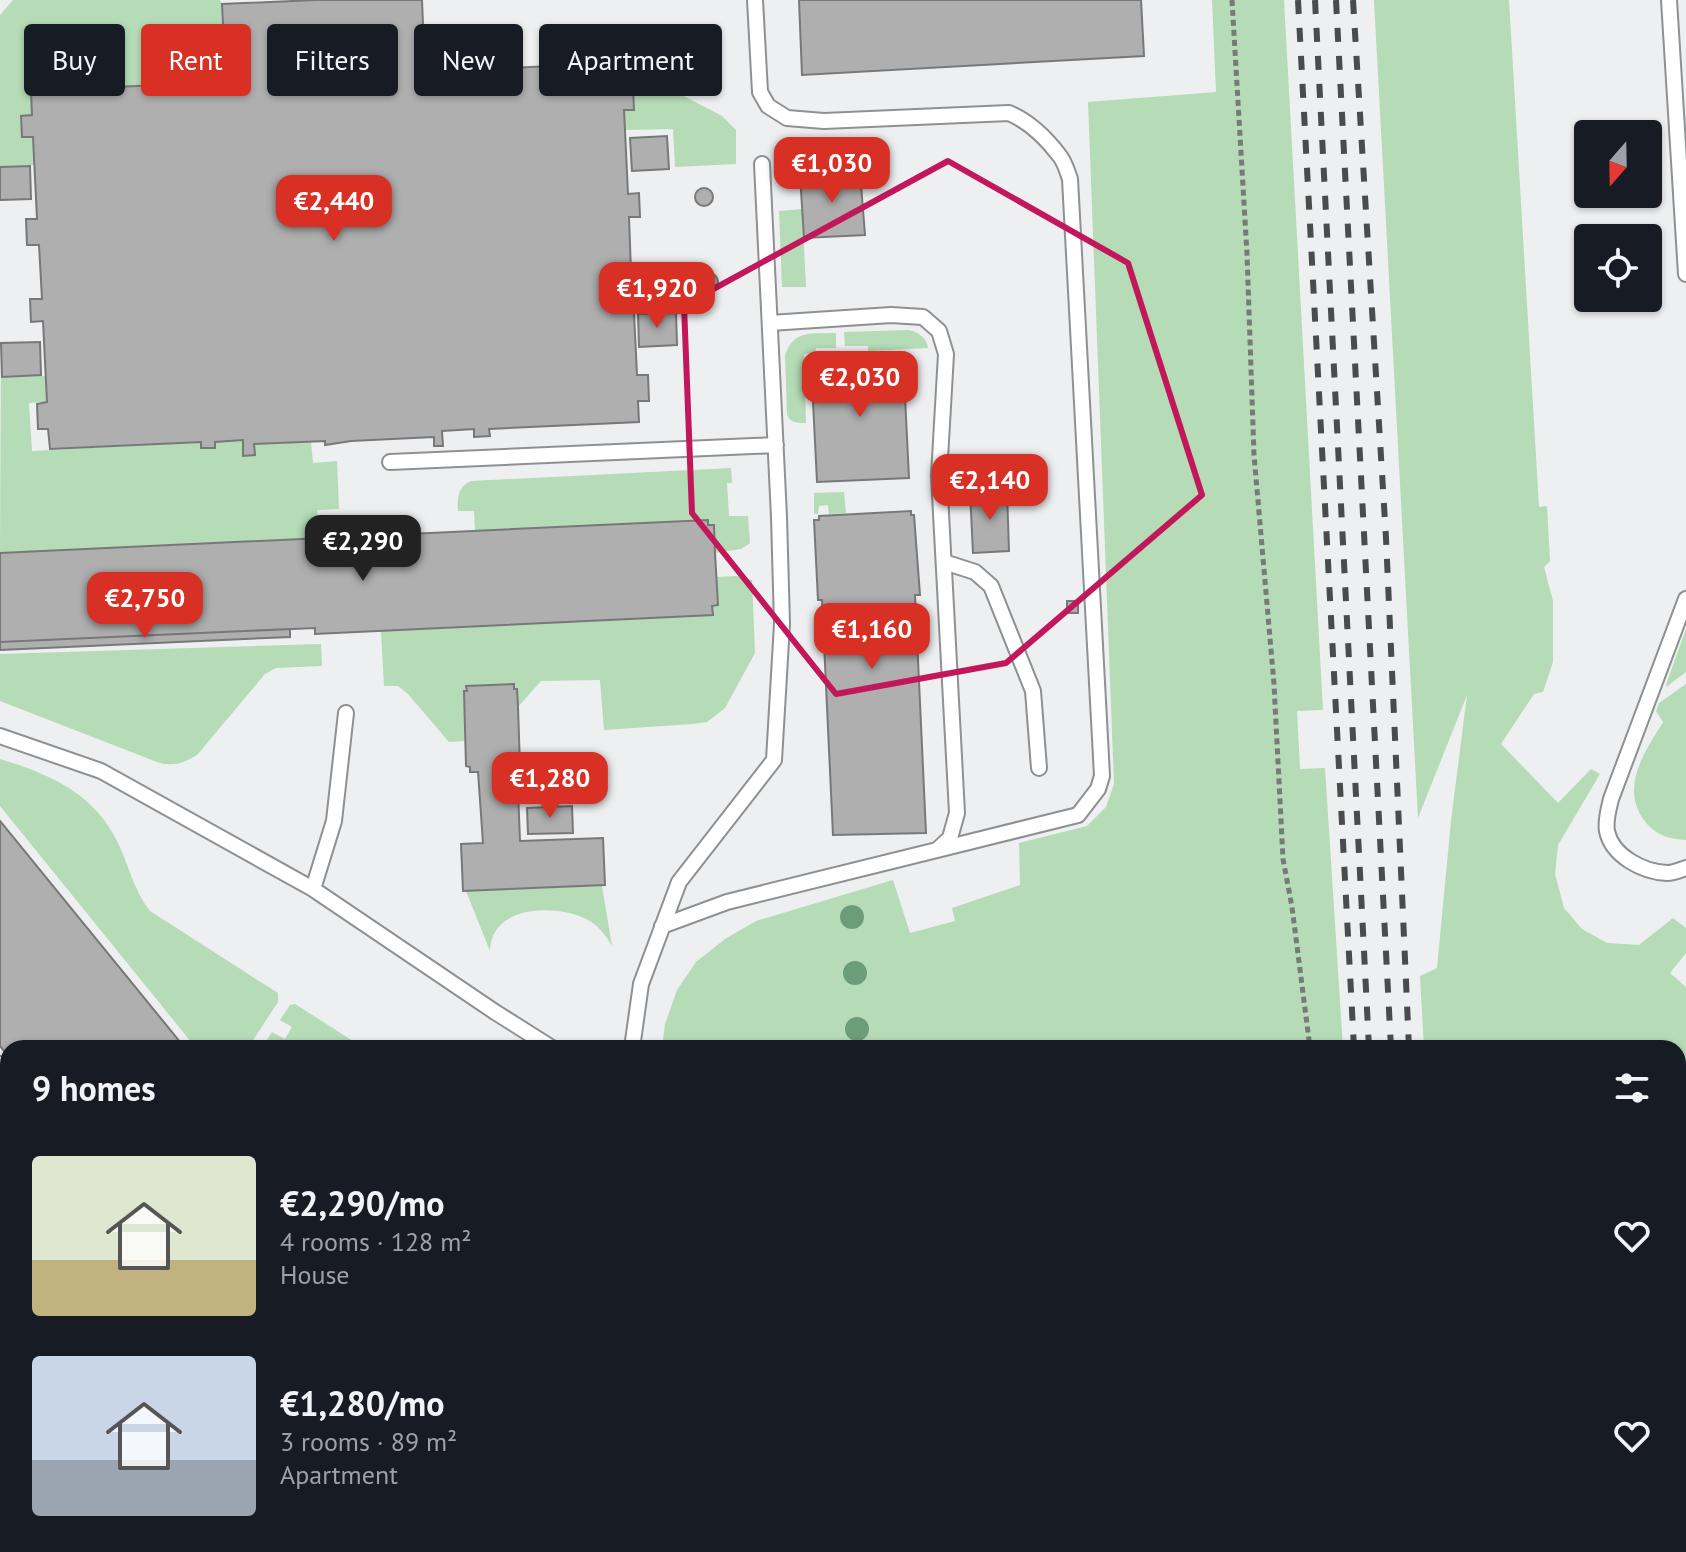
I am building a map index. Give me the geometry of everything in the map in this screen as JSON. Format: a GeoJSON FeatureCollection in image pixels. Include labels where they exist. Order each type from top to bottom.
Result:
{"type":"FeatureCollection","features":[{"type":"Feature","properties":{"kind":"lane"},"geometry":{"type":"LineString","coordinates":[[662,926],[727,902],[1078,815],[1098,789],[1102,776],[1070,179],[1062,157],[1036,130],[1009,113],[824,121],[787,118],[768,106],[760,92],[755,0]]}},
{"type":"Feature","properties":{"kind":"lane"},"geometry":{"type":"LineString","coordinates":[[1669,0],[1686,274]]}},
{"type":"Feature","properties":{"kind":"lane"},"geometry":{"type":"LineString","coordinates":[[633,1040],[641,984],[679,882],[774,760],[782,624],[762,164]]}},
{"type":"Feature","properties":{"kind":"lane"},"geometry":{"type":"LineString","coordinates":[[770,323],[891,315],[923,317],[939,331],[946,354],[939,476],[957,813],[950,838],[937,850]]}},
{"type":"Feature","properties":{"kind":"lane"},"geometry":{"type":"LineString","coordinates":[[390,462],[776,445]]}},
{"type":"Feature","properties":{"kind":"lane"},"geometry":{"type":"LineString","coordinates":[[944,562],[975,572],[991,586],[1033,691],[1039,768]]}},
{"type":"Feature","properties":{"kind":"lane"},"geometry":{"type":"LineString","coordinates":[[1686,599],[1611,799],[1606,829],[1618,852],[1644,868],[1671,873],[1686,868]]}},
{"type":"Feature","properties":{"kind":"lane"},"geometry":{"type":"LineString","coordinates":[[313,889],[334,821],[346,713]]}},
{"type":"Feature","properties":{"kind":"lane"},"geometry":{"type":"LineString","coordinates":[[0,736],[101,771],[313,889],[539,1040]]}},
{"type":"Feature","properties":{"kind":"path"},"geometry":{"type":"LineString","coordinates":[[1232,0],[1247,254],[1254,455],[1274,684],[1283,859],[1309,1040]]}},
{"type":"Feature","properties":{"kind":"highlighted area"},"geometry":{"type":"Polygon","coordinates":[[[948,161],[1128,263],[1202,495],[1006,663],[836,694],[692,513],[684,305],[948,161]]]}},
{"type":"Feature","properties":{"kind":"green space"},"geometry":{"type":"Polygon","coordinates":[[[13,0],[220,0],[223,24],[141,24],[141,86],[125,87],[125,24],[24,24],[24,96],[31,96],[32,115],[21,116],[33,137],[35,165],[0,167],[0,15],[13,0]]]}},
{"type":"Feature","properties":{"kind":"green space"},"geometry":{"type":"Polygon","coordinates":[[[1212,0],[1284,0],[1323,710],[1297,711],[1300,769],[1325,768],[1342,1040],[663,1040],[677,990],[696,962],[725,939],[756,921],[893,880],[910,933],[955,921],[952,908],[1020,885],[1019,843],[1087,826],[1106,807],[1114,784],[1088,102],[1216,92],[1212,0]]]}},
{"type":"Feature","properties":{"kind":"green space"},"geometry":{"type":"Polygon","coordinates":[[[1374,0],[1509,0],[1539,507],[1547,506],[1550,561],[1544,567],[1553,601],[1553,662],[1543,692],[1534,694],[1501,744],[1558,803],[1591,769],[1600,774],[1558,845],[1555,874],[1564,908],[1582,929],[1607,943],[1639,945],[1673,918],[1686,928],[1686,953],[1670,973],[1686,987],[1686,1040],[1424,1040],[1420,976],[1437,968],[1467,695],[1418,818],[1374,0]]]}},
{"type":"Feature","properties":{"kind":"green space"},"geometry":{"type":"Polygon","coordinates":[[[633,96],[684,96],[722,116],[736,130],[736,164],[675,167],[673,129],[625,130],[624,110],[634,109],[633,96]]]}},
{"type":"Feature","properties":{"kind":"green space"},"geometry":{"type":"Polygon","coordinates":[[[802,209],[806,287],[782,287],[779,211],[802,209]]]}},
{"type":"Feature","properties":{"kind":"green space"},"geometry":{"type":"Polygon","coordinates":[[[909,330],[922,336],[928,348],[868,351],[868,346],[845,346],[844,332],[909,330]]]}},
{"type":"Feature","properties":{"kind":"green space"},"geometry":{"type":"Polygon","coordinates":[[[836,333],[836,348],[816,348],[815,353],[804,354],[806,423],[792,421],[787,415],[785,355],[789,347],[805,335],[836,333]]]}},
{"type":"Feature","properties":{"kind":"green space"},"geometry":{"type":"Polygon","coordinates":[[[1,343],[2,376],[46,376],[47,402],[29,403],[32,451],[201,442],[201,448],[215,448],[215,442],[243,440],[243,455],[254,444],[311,442],[313,463],[337,461],[339,509],[317,510],[318,538],[0,553],[1,343]]]}},
{"type":"Feature","properties":{"kind":"green space"},"geometry":{"type":"Polygon","coordinates":[[[731,468],[732,483],[727,483],[729,516],[748,516],[750,543],[741,549],[715,553],[714,525],[708,525],[708,520],[475,531],[474,511],[458,511],[459,493],[471,481],[731,468]]]}},
{"type":"Feature","properties":{"kind":"green space"},"geometry":{"type":"Polygon","coordinates":[[[844,492],[846,513],[829,514],[828,505],[819,506],[818,514],[814,514],[814,493],[844,492]]]}},
{"type":"Feature","properties":{"kind":"green space"},"geometry":{"type":"Polygon","coordinates":[[[737,576],[752,580],[755,653],[725,708],[707,722],[604,730],[600,680],[541,681],[518,707],[514,684],[467,686],[467,691],[464,691],[465,741],[449,742],[408,694],[398,686],[384,686],[381,631],[712,615],[712,606],[718,605],[716,577],[737,576]]]}},
{"type":"Feature","properties":{"kind":"green space"},"geometry":{"type":"Polygon","coordinates":[[[1686,629],[1686,672],[1666,687],[1667,682],[1686,629]]]}},
{"type":"Feature","properties":{"kind":"green space"},"geometry":{"type":"Polygon","coordinates":[[[321,644],[322,666],[276,668],[265,674],[197,755],[178,763],[157,762],[0,701],[0,654],[321,644]]]}},
{"type":"Feature","properties":{"kind":"green space"},"geometry":{"type":"Polygon","coordinates":[[[1686,684],[1686,840],[1665,836],[1647,824],[1639,811],[1634,785],[1642,759],[1663,722],[1656,711],[1659,703],[1686,684]]]}},
{"type":"Feature","properties":{"kind":"green space"},"geometry":{"type":"Polygon","coordinates":[[[0,759],[53,779],[97,811],[118,843],[150,911],[278,993],[278,1002],[253,1040],[190,1040],[0,806],[0,759]]]}},
{"type":"Feature","properties":{"kind":"green space"},"geometry":{"type":"Polygon","coordinates":[[[602,886],[612,946],[601,930],[586,919],[542,910],[527,912],[501,924],[493,936],[490,951],[466,891],[602,886]]]}},
{"type":"Feature","properties":{"kind":"green space"},"geometry":{"type":"Polygon","coordinates":[[[295,1004],[351,1040],[267,1040],[272,1032],[285,1039],[292,1027],[280,1020],[290,1005],[295,1004]]]}},
{"type":"Feature","properties":{"kind":"building"},"geometry":{"type":"Polygon","coordinates":[[[422,0],[423,24],[414,24],[414,96],[523,96],[523,67],[539,66],[539,96],[633,96],[634,110],[624,110],[628,194],[639,193],[640,217],[629,217],[631,272],[642,271],[643,292],[633,293],[637,375],[648,375],[649,401],[638,401],[639,422],[489,429],[490,436],[474,437],[474,429],[442,431],[443,446],[434,446],[434,437],[325,445],[325,441],[254,444],[255,455],[243,456],[243,440],[215,442],[215,448],[201,448],[201,442],[50,449],[48,429],[38,429],[37,404],[47,402],[43,321],[31,322],[30,299],[42,299],[39,245],[27,245],[26,219],[37,219],[33,137],[22,137],[21,116],[32,115],[31,96],[125,96],[125,87],[141,86],[141,96],[251,96],[251,24],[223,24],[222,4],[422,0]]]}},
{"type":"Feature","properties":{"kind":"building"},"geometry":{"type":"Polygon","coordinates":[[[799,0],[1141,0],[1144,56],[802,75],[799,0]]]}},
{"type":"Feature","properties":{"kind":"building"},"geometry":{"type":"Polygon","coordinates":[[[667,136],[669,169],[632,171],[630,138],[667,136]]]}},
{"type":"Feature","properties":{"kind":"building"},"geometry":{"type":"Polygon","coordinates":[[[30,166],[31,199],[0,200],[0,167],[30,166]]]}},
{"type":"Feature","properties":{"kind":"building"},"geometry":{"type":"Polygon","coordinates":[[[860,172],[865,235],[804,238],[800,175],[860,172]]]}},
{"type":"Feature","properties":{"kind":"building"},"geometry":{"type":"Polygon","coordinates":[[[704,188],[713,197],[704,206],[695,197],[704,188]]]}},
{"type":"Feature","properties":{"kind":"building"},"geometry":{"type":"Polygon","coordinates":[[[709,273],[718,282],[709,291],[700,282],[709,273]]]}},
{"type":"Feature","properties":{"kind":"building"},"geometry":{"type":"Polygon","coordinates":[[[676,313],[677,345],[639,347],[638,314],[676,313]]]}},
{"type":"Feature","properties":{"kind":"building"},"geometry":{"type":"Polygon","coordinates":[[[40,342],[41,375],[2,377],[1,343],[40,342]]]}},
{"type":"Feature","properties":{"kind":"building"},"geometry":{"type":"Polygon","coordinates":[[[903,356],[909,478],[817,482],[811,361],[903,356]]]}},
{"type":"Feature","properties":{"kind":"building"},"geometry":{"type":"Polygon","coordinates":[[[1007,491],[1009,551],[973,553],[970,492],[1007,491]]]}},
{"type":"Feature","properties":{"kind":"building"},"geometry":{"type":"Polygon","coordinates":[[[911,511],[914,515],[920,595],[915,595],[926,833],[833,835],[822,600],[818,600],[814,520],[819,520],[819,516],[911,511]]]}},
{"type":"Feature","properties":{"kind":"building"},"geometry":{"type":"Polygon","coordinates":[[[708,520],[708,525],[714,525],[718,605],[712,606],[713,615],[315,634],[315,628],[0,642],[0,553],[708,520]]]}},
{"type":"Feature","properties":{"kind":"building"},"geometry":{"type":"Polygon","coordinates":[[[1067,601],[1078,601],[1078,613],[1067,613],[1067,601]]]}},
{"type":"Feature","properties":{"kind":"building"},"geometry":{"type":"Polygon","coordinates":[[[290,629],[290,637],[0,650],[0,642],[290,629]]]}},
{"type":"Feature","properties":{"kind":"building"},"geometry":{"type":"Polygon","coordinates":[[[514,684],[518,707],[520,841],[603,838],[605,885],[463,891],[461,844],[483,843],[478,772],[470,772],[470,767],[466,766],[464,691],[467,691],[466,686],[514,684]]]}},
{"type":"Feature","properties":{"kind":"building"},"geometry":{"type":"Polygon","coordinates":[[[572,806],[573,833],[528,834],[527,808],[572,806]]]}},
{"type":"Feature","properties":{"kind":"building"},"geometry":{"type":"Polygon","coordinates":[[[0,821],[178,1040],[0,1040],[0,821]]]}},
{"type":"Feature","properties":{"kind":"railway"},"geometry":{"type":"LineString","coordinates":[[1298,0],[1354,1040]]}},
{"type":"Feature","properties":{"kind":"railway"},"geometry":{"type":"LineString","coordinates":[[1315,0],[1369,1040]]}},
{"type":"Feature","properties":{"kind":"railway"},"geometry":{"type":"LineString","coordinates":[[1336,0],[1391,1040]]}},
{"type":"Feature","properties":{"kind":"railway"},"geometry":{"type":"LineString","coordinates":[[1353,0],[1386,538],[1409,1040]]}}]}
